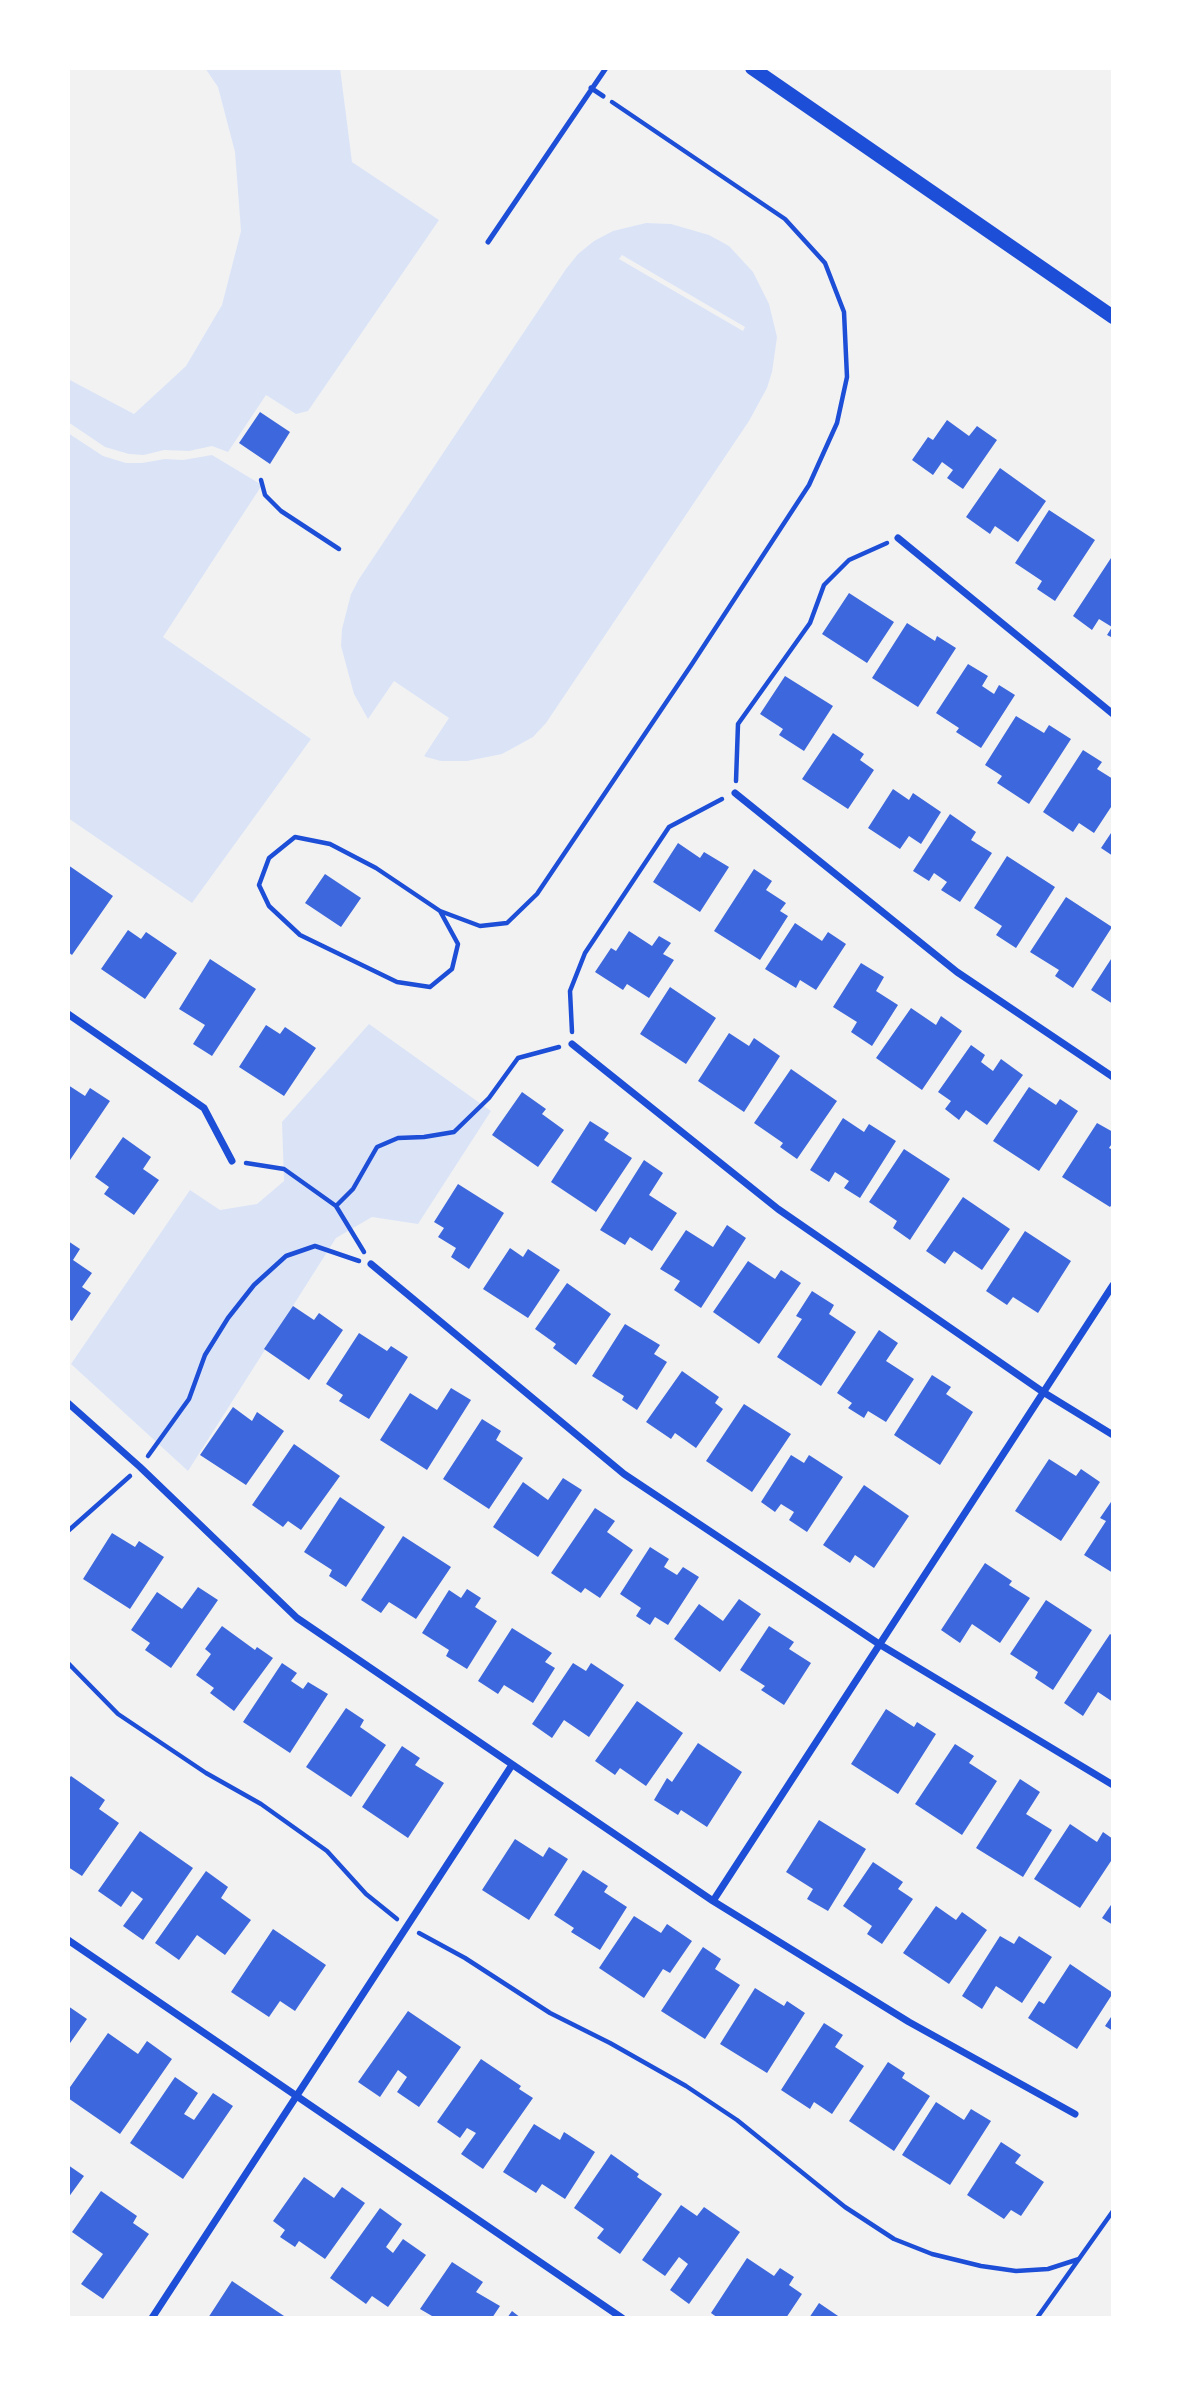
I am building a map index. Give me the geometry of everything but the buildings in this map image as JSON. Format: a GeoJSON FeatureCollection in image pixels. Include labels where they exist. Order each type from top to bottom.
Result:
{"type":"FeatureCollection","features":[{"type":"Feature","properties":{"kind":"main road"},"geometry":{"type":"LineString","coordinates":[[752,68],[1113,317]]}},
{"type":"Feature","properties":{"kind":"street"},"geometry":{"type":"LineString","coordinates":[[898,538],[1113,714]]}},
{"type":"Feature","properties":{"kind":"street"},"geometry":{"type":"LineString","coordinates":[[735,793],[957,972],[1113,1077]]}},
{"type":"Feature","properties":{"kind":"street"},"geometry":{"type":"LineString","coordinates":[[68,1014],[204,1108],[232,1161]]}},
{"type":"Feature","properties":{"kind":"street"},"geometry":{"type":"LineString","coordinates":[[572,1044],[778,1209],[1043,1392],[1113,1435]]}},
{"type":"Feature","properties":{"kind":"street"},"geometry":{"type":"LineString","coordinates":[[371,1264],[624,1474],[879,1644],[1113,1785]]}},
{"type":"Feature","properties":{"kind":"street"},"geometry":{"type":"LineString","coordinates":[[713,1901],[1113,1285]]}},
{"type":"Feature","properties":{"kind":"street"},"geometry":{"type":"LineString","coordinates":[[68,1403],[140,1467],[297,1618],[713,1901],[909,2022],[1075,2115]]}},
{"type":"Feature","properties":{"kind":"street"},"geometry":{"type":"LineString","coordinates":[[152,2318],[512,1765]]}},
{"type":"Feature","properties":{"kind":"street"},"geometry":{"type":"LineString","coordinates":[[68,1940],[622,2318]]}},
{"type":"Feature","properties":{"kind":"lane"},"geometry":{"type":"LineString","coordinates":[[488,242],[606,68]]}},
{"type":"Feature","properties":{"kind":"lane"},"geometry":{"type":"LineString","coordinates":[[591,88],[603,96]]}},
{"type":"Feature","properties":{"kind":"path"},"geometry":{"type":"LineString","coordinates":[[440,911],[458,944],[452,969],[430,987],[397,982],[300,935],[269,905],[259,885],[269,858],[295,837],[330,845],[353,856],[376,868],[440,911],[480,926],[507,923],[537,894],[809,485],[837,423],[847,377],[844,312],[825,263],[785,219],[603,96]]}},
{"type":"Feature","properties":{"kind":"path"},"geometry":{"type":"LineString","coordinates":[[261,480],[265,495],[281,511],[339,549]]}},
{"type":"Feature","properties":{"kind":"path"},"geometry":{"type":"LineString","coordinates":[[336,1206],[353,1189],[377,1147],[398,1138],[424,1138],[454,1132],[489,1098],[518,1058],[572,1044],[570,991],[585,953],[669,827],[735,793],[738,724],[810,623],[824,585],[849,560],[898,538]]}},
{"type":"Feature","properties":{"kind":"path"},"geometry":{"type":"LineString","coordinates":[[232,1161],[284,1169],[336,1206],[371,1264]]}},
{"type":"Feature","properties":{"kind":"path"},"geometry":{"type":"LineString","coordinates":[[68,1531],[140,1467],[188,1399],[205,1355],[228,1318],[254,1285],[286,1256],[314,1246],[371,1264]]}},
{"type":"Feature","properties":{"kind":"path"},"geometry":{"type":"LineString","coordinates":[[68,1663],[118,1714],[206,1773],[261,1804],[327,1851],[366,1895],[406,1926],[465,1958],[550,2013],[686,2086],[737,2120],[845,2207],[894,2239],[932,2254],[1016,2271],[1048,2269],[1079,2259]]}},
{"type":"Feature","properties":{"kind":"path"},"geometry":{"type":"LineString","coordinates":[[1037,2318],[1113,2211]]}},
{"type":"Feature","properties":{"kind":"shaded area"},"geometry":{"type":"Polygon","coordinates":[[[205,68],[340,68],[352,162],[439,220],[308,411],[296,414],[266,395],[228,452],[212,446],[189,451],[164,450],[144,455],[129,454],[105,447],[68,422],[68,379],[134,414],[186,366],[222,305],[241,231],[235,152],[218,87],[205,68]]]}},
{"type":"Feature","properties":{"kind":"shaded area"},"geometry":{"type":"Polygon","coordinates":[[[646,223],[671,224],[709,235],[729,246],[753,272],[769,304],[777,337],[767,388],[749,421],[546,723],[533,737],[502,754],[467,761],[441,761],[426,757],[424,756],[449,718],[394,681],[368,719],[354,694],[341,646],[342,629],[351,594],[566,269],[578,254],[594,241],[613,231],[646,223]],[[622,255],[619,259],[743,331],[745,327],[622,255]]]}},
{"type":"Feature","properties":{"kind":"shaded area"},"geometry":{"type":"Polygon","coordinates":[[[68,433],[103,456],[126,463],[183,460],[212,455],[262,485],[163,637],[311,739],[192,903],[68,818],[68,433]]]}},
{"type":"Feature","properties":{"kind":"shaded area"},"geometry":{"type":"Polygon","coordinates":[[[369,1024],[491,1111],[418,1224],[372,1217],[336,1238],[188,1471],[71,1364],[190,1190],[220,1210],[257,1204],[284,1181],[282,1122],[369,1024]]]}}]}
